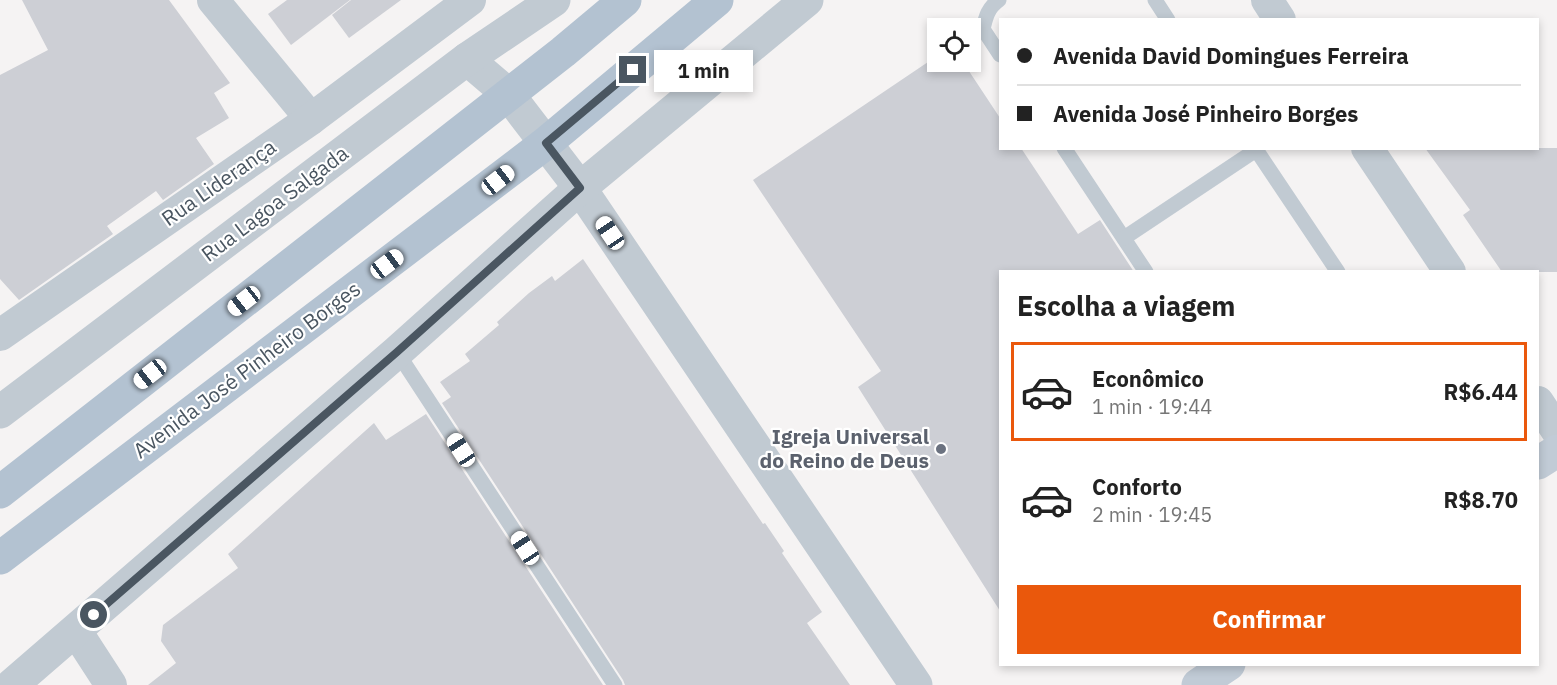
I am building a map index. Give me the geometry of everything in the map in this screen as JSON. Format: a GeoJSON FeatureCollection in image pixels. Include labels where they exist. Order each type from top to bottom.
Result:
{"type":"FeatureCollection","features":[{"type":"Feature","properties":{"kind":"main road"},"geometry":{"type":"LineString","coordinates":[[0,492],[451,140],[625,0]]}},
{"type":"Feature","properties":{"kind":"main road","name":"Avenida José Pinheiro Borges"},"geometry":{"type":"LineString","coordinates":[[0,558],[546,143],[717,0]]}},
{"type":"Feature","properties":{"kind":"main road"},"geometry":{"type":"LineString","coordinates":[[1539,462],[1557,451]]}},
{"type":"Feature","properties":{"kind":"main road"},"geometry":{"type":"LineString","coordinates":[[1198,685],[1226,666]]}},
{"type":"Feature","properties":{"kind":"street"},"geometry":{"type":"LineString","coordinates":[[213,0],[311,119]]}},
{"type":"Feature","properties":{"kind":"street","name":"Rua Liderança"},"geometry":{"type":"LineString","coordinates":[[0,335],[311,119],[470,0]]}},
{"type":"Feature","properties":{"kind":"street","name":"Rua Lagoa Salgada"},"geometry":{"type":"LineString","coordinates":[[0,412],[467,59],[554,0]]}},
{"type":"Feature","properties":{"kind":"street"},"geometry":{"type":"LineString","coordinates":[[12,685],[397,352],[580,188],[807,0]]}},
{"type":"Feature","properties":{"kind":"street"},"geometry":{"type":"LineString","coordinates":[[1267,0],[1279,18]]}},
{"type":"Feature","properties":{"kind":"street"},"geometry":{"type":"LineString","coordinates":[[467,59],[508,94],[580,188],[916,685]]}},
{"type":"Feature","properties":{"kind":"street"},"geometry":{"type":"LineString","coordinates":[[1368,150],[1449,270]]}},
{"type":"Feature","properties":{"kind":"street"},"geometry":{"type":"LineString","coordinates":[[1539,403],[1557,430]]}},
{"type":"Feature","properties":{"kind":"street"},"geometry":{"type":"LineString","coordinates":[[76,631],[111,685]]}},
{"type":"Feature","properties":{"kind":"lane"},"geometry":{"type":"LineString","coordinates":[[999,0],[991,6],[986,15],[983,29],[999,53]]}},
{"type":"Feature","properties":{"kind":"lane"},"geometry":{"type":"LineString","coordinates":[[1155,0],[1167,18]]}},
{"type":"Feature","properties":{"kind":"lane"},"geometry":{"type":"LineString","coordinates":[[1065,150],[1145,270]]}},
{"type":"Feature","properties":{"kind":"lane"},"geometry":{"type":"LineString","coordinates":[[1124,238],[1255,150]]}},
{"type":"Feature","properties":{"kind":"lane"},"geometry":{"type":"LineString","coordinates":[[1257,150],[1337,270]]}},
{"type":"Feature","properties":{"kind":"lane"},"geometry":{"type":"LineString","coordinates":[[397,352],[615,685]]}},
{"type":"Feature","properties":{"kind":"building"},"geometry":{"type":"Polygon","coordinates":[[[22,0],[169,0],[230,83],[214,93],[229,118],[196,138],[214,164],[163,200],[156,191],[107,226],[113,234],[19,300],[0,279],[0,75],[48,50],[22,0]]]}},
{"type":"Feature","properties":{"kind":"building"},"geometry":{"type":"Polygon","coordinates":[[[287,0],[350,0],[291,45],[268,14],[287,0]]]}},
{"type":"Feature","properties":{"kind":"building"},"geometry":{"type":"Polygon","coordinates":[[[351,0],[401,0],[349,38],[332,15],[351,0]]]}},
{"type":"Feature","properties":{"kind":"building","name":"Igreja Universal do Reino de Deus"},"geometry":{"type":"Polygon","coordinates":[[[927,63],[927,72],[970,72],[999,116],[999,150],[1022,150],[1078,234],[1100,220],[1133,270],[999,270],[999,609],[858,387],[881,371],[753,180],[927,63]]]}},
{"type":"Feature","properties":{"kind":"building"},"geometry":{"type":"Polygon","coordinates":[[[1557,148],[1557,272],[1501,270],[1463,215],[1470,210],[1426,150],[1557,148]]]}},
{"type":"Feature","properties":{"kind":"building"},"geometry":{"type":"Polygon","coordinates":[[[583,259],[763,524],[765,523],[784,551],[782,553],[822,612],[807,623],[850,685],[625,685],[442,403],[451,397],[440,382],[470,361],[465,354],[499,325],[497,322],[529,293],[552,276],[555,281],[583,259]]]}},
{"type":"Feature","properties":{"kind":"building"},"geometry":{"type":"Polygon","coordinates":[[[426,414],[603,685],[148,685],[176,663],[161,641],[163,625],[238,568],[228,554],[374,423],[386,440],[426,414]]]}},
{"type":"Feature","properties":{"kind":"place","name":"Igreja Universal do Reino de Deus"},"geometry":{"type":"Point","coordinates":[941,449]}},
{"type":"Feature","properties":{"kind":"route"},"geometry":{"type":"LineString","coordinates":[[94,615],[397,352],[580,188],[546,143],[633,70]]}}]}
